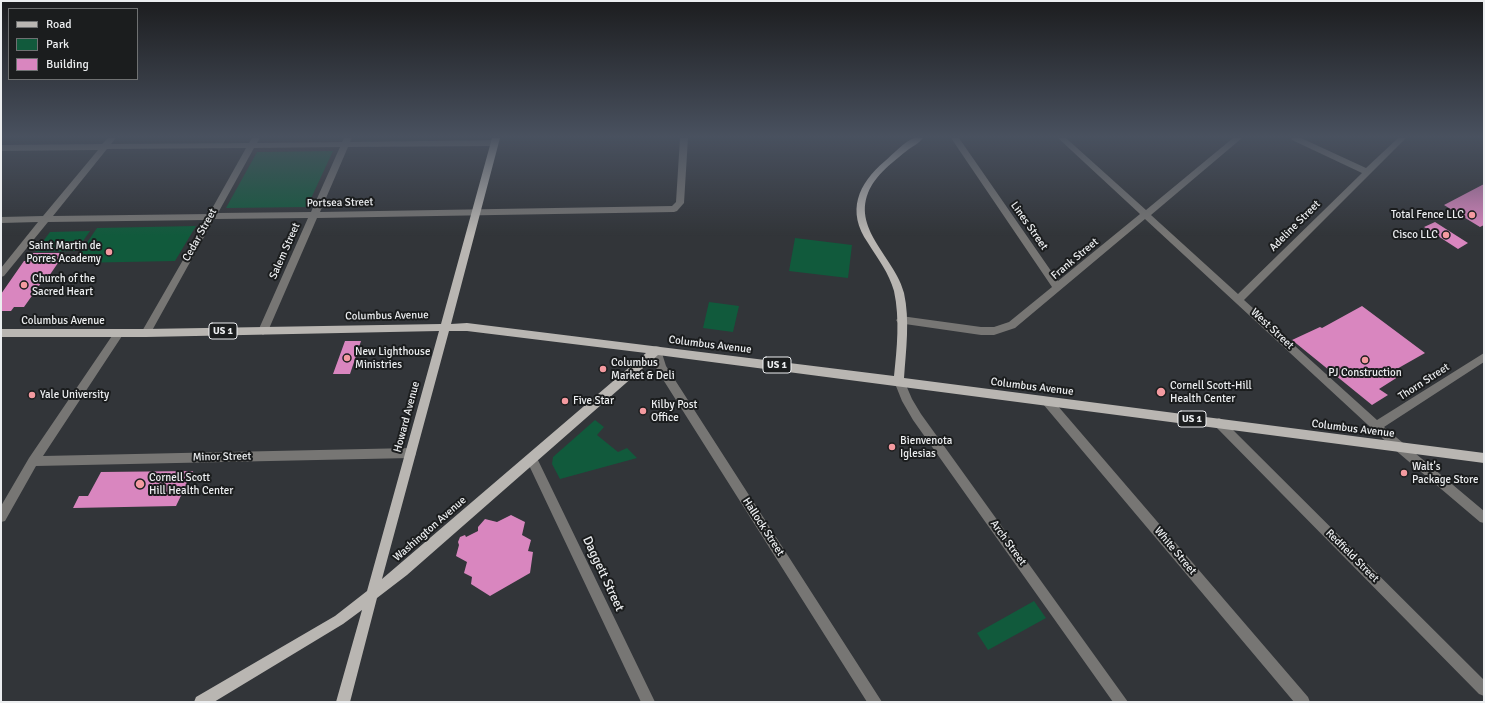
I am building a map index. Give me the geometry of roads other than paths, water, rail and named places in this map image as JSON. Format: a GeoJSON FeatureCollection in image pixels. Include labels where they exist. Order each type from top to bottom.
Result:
{"type":"FeatureCollection","features":[{"type":"Feature","properties":{"kind":"main road","name":"Howard Avenue"},"geometry":{"type":"LineString","coordinates":[[343,702],[487,171]]}},
{"type":"Feature","properties":{"kind":"main road"},"geometry":{"type":"LineString","coordinates":[[878,171],[867,185],[861,208],[861,216],[868,237],[895,281],[899,293],[901,320],[899,381]]}},
{"type":"Feature","properties":{"kind":"main road","name":"Columbus Avenue"},"geometry":{"type":"LineString","coordinates":[[1,333],[146,333],[467,327],[899,381],[1484,458]]}},
{"type":"Feature","properties":{"kind":"main road","name":"Washington Avenue"},"geometry":{"type":"LineString","coordinates":[[201,702],[339,620],[428,550],[656,350]]}},
{"type":"Feature","properties":{"kind":"street"},"geometry":{"type":"LineString","coordinates":[[1,274],[86,171]]}},
{"type":"Feature","properties":{"kind":"street","name":"Cedar Street"},"geometry":{"type":"LineString","coordinates":[[146,333],[237,171]]}},
{"type":"Feature","properties":{"kind":"street","name":"Salem Street"},"geometry":{"type":"LineString","coordinates":[[263,331],[334,171]]}},
{"type":"Feature","properties":{"kind":"street","name":"Portsea Street"},"geometry":{"type":"LineString","coordinates":[[1,220],[314,214],[669,210],[679,206],[682,171]]}},
{"type":"Feature","properties":{"kind":"street","name":"Lines Street"},"geometry":{"type":"LineString","coordinates":[[978,171],[1058,288]]}},
{"type":"Feature","properties":{"kind":"street","name":"West Street"},"geometry":{"type":"LineString","coordinates":[[1101,171],[1146,215],[1398,446],[1484,518]]}},
{"type":"Feature","properties":{"kind":"street","name":"Frank Street"},"geometry":{"type":"LineString","coordinates":[[901,320],[972,330],[994,330],[1012,325],[1199,171]]}},
{"type":"Feature","properties":{"kind":"street","name":"Adeline Street"},"geometry":{"type":"LineString","coordinates":[[1239,299],[1366,172]]}},
{"type":"Feature","properties":{"kind":"street"},"geometry":{"type":"LineString","coordinates":[[1,517],[34,461],[119,332]]}},
{"type":"Feature","properties":{"kind":"street","name":"Hallock Street"},"geometry":{"type":"LineString","coordinates":[[656,350],[661,368],[875,702]]}},
{"type":"Feature","properties":{"kind":"street","name":"Thorn Street"},"geometry":{"type":"LineString","coordinates":[[1377,426],[1484,357]]}},
{"type":"Feature","properties":{"kind":"street","name":"Arch Street"},"geometry":{"type":"LineString","coordinates":[[899,381],[907,401],[917,417],[1121,702]]}},
{"type":"Feature","properties":{"kind":"street","name":"White Street"},"geometry":{"type":"LineString","coordinates":[[1047,401],[1303,702]]}},
{"type":"Feature","properties":{"kind":"street","name":"Redfield Street"},"geometry":{"type":"LineString","coordinates":[[1219,423],[1484,689]]}},
{"type":"Feature","properties":{"kind":"street","name":"Minor Street"},"geometry":{"type":"LineString","coordinates":[[34,461],[411,453]]}},
{"type":"Feature","properties":{"kind":"street","name":"Daggett Street"},"geometry":{"type":"LineString","coordinates":[[532,459],[648,702]]}},
{"type":"Feature","properties":{"kind":"place","name":"Total Fence LLC"},"geometry":{"type":"Point","coordinates":[1472,215]}},
{"type":"Feature","properties":{"kind":"place","name":"Cisco LLC"},"geometry":{"type":"Point","coordinates":[1446,235]}},
{"type":"Feature","properties":{"kind":"place","name":"Saint Martin de Porres Academy"},"geometry":{"type":"Point","coordinates":[109,252]}},
{"type":"Feature","properties":{"kind":"place","name":"Church of the Sacred Heart"},"geometry":{"type":"Point","coordinates":[24,285]}},
{"type":"Feature","properties":{"kind":"place","name":"New Lighthouse Ministries"},"geometry":{"type":"Point","coordinates":[347,358]}},
{"type":"Feature","properties":{"kind":"place","name":"PJ Construction"},"geometry":{"type":"Point","coordinates":[1365,360]}},
{"type":"Feature","properties":{"kind":"place","name":"Columbus Market & Deli"},"geometry":{"type":"Point","coordinates":[603,369]}},
{"type":"Feature","properties":{"kind":"place","name":"Cornell Scott-Hill Health Center"},"geometry":{"type":"Point","coordinates":[1161,392]}},
{"type":"Feature","properties":{"kind":"place","name":"Yale University"},"geometry":{"type":"Point","coordinates":[32,395]}},
{"type":"Feature","properties":{"kind":"place","name":"Five Star"},"geometry":{"type":"Point","coordinates":[565,401]}},
{"type":"Feature","properties":{"kind":"place","name":"Kilby Post Office"},"geometry":{"type":"Point","coordinates":[643,411]}},
{"type":"Feature","properties":{"kind":"place","name":"Bienvenota Iglesias"},"geometry":{"type":"Point","coordinates":[892,447]}},
{"type":"Feature","properties":{"kind":"place","name":"Walt's Package Store"},"geometry":{"type":"Point","coordinates":[1404,473]}},
{"type":"Feature","properties":{"kind":"place","name":"Cornell Scott Hill Health Center"},"geometry":{"type":"Point","coordinates":[140,484]}}]}
